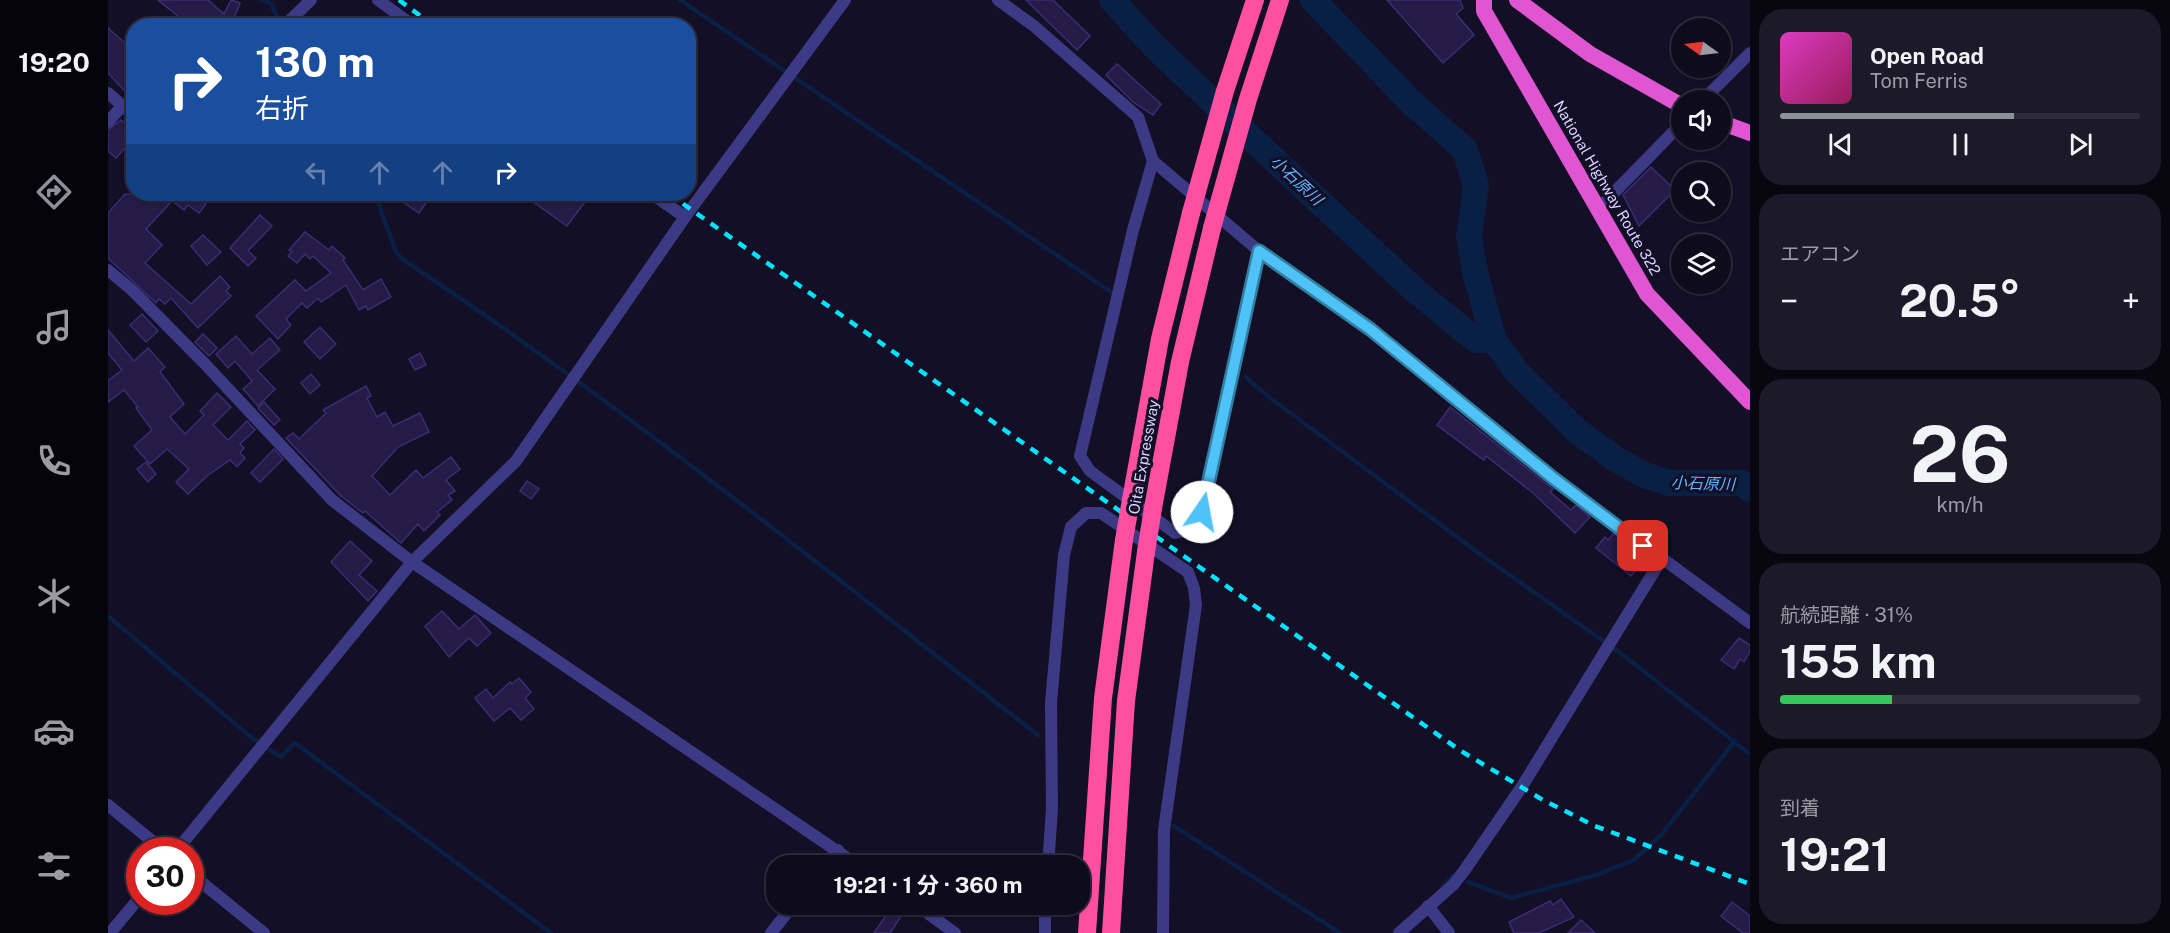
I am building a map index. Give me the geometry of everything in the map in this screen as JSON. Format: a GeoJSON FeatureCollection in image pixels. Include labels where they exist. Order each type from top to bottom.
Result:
{"type":"FeatureCollection","features":[{"type":"Feature","properties":{"kind":"highway","name":"Oita Expressway"},"geometry":{"type":"LineString","coordinates":[[1087,933],[1103,698],[1132,494],[1160,339],[1191,213],[1225,91],[1255,0]]}},
{"type":"Feature","properties":{"kind":"highway","name":"Oita Expressway"},"geometry":{"type":"LineString","coordinates":[[1111,933],[1126,701],[1153,508],[1180,362],[1212,228],[1248,99],[1280,0]]}},
{"type":"Feature","properties":{"kind":"highway","name":"National Highway Route 322"},"geometry":{"type":"LineString","coordinates":[[1484,0],[1484,11],[1647,294],[1750,402]]}},
{"type":"Feature","properties":{"kind":"highway"},"geometry":{"type":"LineString","coordinates":[[1516,0],[1590,54],[1671,100]]}},
{"type":"Feature","properties":{"kind":"highway"},"geometry":{"type":"LineString","coordinates":[[1731,126],[1750,133]]}},
{"type":"Feature","properties":{"kind":"street"},"geometry":{"type":"LineString","coordinates":[[292,18],[311,0]]}},
{"type":"Feature","properties":{"kind":"street"},"geometry":{"type":"LineString","coordinates":[[378,0],[403,18]]}},
{"type":"Feature","properties":{"kind":"street"},"geometry":{"type":"LineString","coordinates":[[188,837],[412,562],[516,461],[685,217],[845,0]]}},
{"type":"Feature","properties":{"kind":"street"},"geometry":{"type":"LineString","coordinates":[[998,0],[1034,26],[1138,117],[1153,161],[1259,251],[1370,329],[1553,478],[1661,560],[1750,623]]}},
{"type":"Feature","properties":{"kind":"street"},"geometry":{"type":"LineString","coordinates":[[1713,90],[1750,53]]}},
{"type":"Feature","properties":{"kind":"street"},"geometry":{"type":"LineString","coordinates":[[108,93],[126,109]]}},
{"type":"Feature","properties":{"kind":"street"},"geometry":{"type":"LineString","coordinates":[[108,122],[122,106]]}},
{"type":"Feature","properties":{"kind":"street"},"geometry":{"type":"LineString","coordinates":[[1598,209],[1671,134]]}},
{"type":"Feature","properties":{"kind":"street"},"geometry":{"type":"LineString","coordinates":[[1153,161],[1133,230],[1080,456],[1090,471],[1175,532],[1193,529],[1202,512],[1259,251]]}},
{"type":"Feature","properties":{"kind":"street"},"geometry":{"type":"LineString","coordinates":[[662,201],[685,217]]}},
{"type":"Feature","properties":{"kind":"street"},"geometry":{"type":"LineString","coordinates":[[108,270],[133,291],[205,364],[332,500],[412,562],[845,855]]}},
{"type":"Feature","properties":{"kind":"street"},"geometry":{"type":"LineString","coordinates":[[1049,855],[1052,809],[1051,703],[1064,555],[1071,527],[1086,513],[1101,513],[1188,572],[1194,588],[1196,605],[1164,830],[1162,933]]}},
{"type":"Feature","properties":{"kind":"street"},"geometry":{"type":"LineString","coordinates":[[1399,933],[1453,885],[1521,788],[1661,560]]}},
{"type":"Feature","properties":{"kind":"street"},"geometry":{"type":"LineString","coordinates":[[108,805],[147,837]]}},
{"type":"Feature","properties":{"kind":"street"},"geometry":{"type":"LineString","coordinates":[[834,855],[838,850]]}},
{"type":"Feature","properties":{"kind":"street"},"geometry":{"type":"LineString","coordinates":[[204,884],[264,933]]}},
{"type":"Feature","properties":{"kind":"street"},"geometry":{"type":"LineString","coordinates":[[1428,906],[1449,933]]}},
{"type":"Feature","properties":{"kind":"street"},"geometry":{"type":"LineString","coordinates":[[110,933],[126,914]]}},
{"type":"Feature","properties":{"kind":"street"},"geometry":{"type":"LineString","coordinates":[[771,933],[785,915]]}},
{"type":"Feature","properties":{"kind":"street"},"geometry":{"type":"LineString","coordinates":[[930,915],[955,933]]}},
{"type":"Feature","properties":{"kind":"street"},"geometry":{"type":"LineString","coordinates":[[1045,915],[1045,933]]}},
{"type":"Feature","properties":{"kind":"building"},"geometry":{"type":"Polygon","coordinates":[[[158,0],[208,0],[224,14],[231,0],[240,3],[234,18],[180,18],[158,0]]]}},
{"type":"Feature","properties":{"kind":"building"},"geometry":{"type":"Polygon","coordinates":[[[1026,0],[1053,0],[1090,36],[1077,50],[1026,0]]]}},
{"type":"Feature","properties":{"kind":"building"},"geometry":{"type":"Polygon","coordinates":[[[1387,0],[1460,0],[1463,8],[1456,14],[1474,35],[1443,63],[1387,0]]]}},
{"type":"Feature","properties":{"kind":"building"},"geometry":{"type":"Polygon","coordinates":[[[108,28],[126,44],[126,92],[108,73],[108,28]]]}},
{"type":"Feature","properties":{"kind":"building"},"geometry":{"type":"Polygon","coordinates":[[[1117,64],[1161,104],[1153,115],[1133,102],[1106,75],[1117,64]]]}},
{"type":"Feature","properties":{"kind":"building"},"geometry":{"type":"Polygon","coordinates":[[[121,120],[126,125],[124,140],[126,146],[116,158],[108,151],[108,130],[121,120]]]}},
{"type":"Feature","properties":{"kind":"building"},"geometry":{"type":"Polygon","coordinates":[[[1651,167],[1671,186],[1671,194],[1639,226],[1623,195],[1651,167]]]}},
{"type":"Feature","properties":{"kind":"building"},"geometry":{"type":"Polygon","coordinates":[[[125,194],[126,201],[170,201],[146,229],[162,245],[145,263],[191,304],[220,276],[230,287],[226,291],[231,296],[198,328],[171,298],[165,304],[159,299],[156,303],[108,258],[108,213],[125,194]]]}},
{"type":"Feature","properties":{"kind":"building"},"geometry":{"type":"Polygon","coordinates":[[[177,201],[202,201],[206,204],[199,213],[188,205],[184,210],[175,203],[177,201]]]}},
{"type":"Feature","properties":{"kind":"building"},"geometry":{"type":"Polygon","coordinates":[[[401,201],[427,201],[419,213],[401,201]]]}},
{"type":"Feature","properties":{"kind":"building"},"geometry":{"type":"Polygon","coordinates":[[[532,201],[586,201],[567,226],[532,201]]]}},
{"type":"Feature","properties":{"kind":"building"},"geometry":{"type":"Polygon","coordinates":[[[260,215],[272,226],[248,251],[256,258],[248,266],[230,248],[260,215]]]}},
{"type":"Feature","properties":{"kind":"building"},"geometry":{"type":"Polygon","coordinates":[[[305,232],[329,250],[332,246],[345,258],[343,260],[363,290],[381,279],[391,297],[368,310],[366,306],[359,310],[346,285],[321,302],[318,298],[307,308],[302,303],[286,319],[291,325],[278,339],[256,316],[295,280],[306,291],[331,273],[313,256],[310,259],[305,254],[297,263],[288,256],[292,252],[289,250],[305,232]]]}},
{"type":"Feature","properties":{"kind":"building"},"geometry":{"type":"Polygon","coordinates":[[[203,235],[221,252],[207,265],[191,246],[203,235]]]}},
{"type":"Feature","properties":{"kind":"building"},"geometry":{"type":"Polygon","coordinates":[[[142,314],[158,331],[146,342],[130,325],[142,314]]]}},
{"type":"Feature","properties":{"kind":"building"},"geometry":{"type":"Polygon","coordinates":[[[320,327],[336,344],[320,359],[304,342],[320,327]]]}},
{"type":"Feature","properties":{"kind":"building"},"geometry":{"type":"Polygon","coordinates":[[[108,330],[134,361],[148,348],[165,367],[160,372],[184,404],[170,417],[185,434],[204,415],[200,411],[217,393],[231,407],[213,425],[228,440],[247,421],[255,430],[240,444],[244,448],[240,453],[245,458],[237,467],[230,460],[207,476],[188,494],[176,482],[189,469],[167,449],[150,464],[134,446],[152,430],[136,408],[138,407],[124,390],[108,402],[108,381],[122,370],[108,353],[108,330]]]}},
{"type":"Feature","properties":{"kind":"building"},"geometry":{"type":"Polygon","coordinates":[[[203,334],[217,348],[209,356],[195,342],[203,334]]]}},
{"type":"Feature","properties":{"kind":"building"},"geometry":{"type":"Polygon","coordinates":[[[236,336],[252,354],[270,338],[280,350],[257,370],[275,389],[258,406],[243,389],[252,381],[235,361],[228,368],[216,354],[236,336]]]}},
{"type":"Feature","properties":{"kind":"building"},"geometry":{"type":"Polygon","coordinates":[[[420,353],[426,365],[415,370],[409,359],[420,353]]]}},
{"type":"Feature","properties":{"kind":"building"},"geometry":{"type":"Polygon","coordinates":[[[311,374],[320,385],[310,394],[301,383],[311,374]]]}},
{"type":"Feature","properties":{"kind":"building"},"geometry":{"type":"Polygon","coordinates":[[[366,386],[371,396],[367,398],[377,417],[385,412],[393,426],[420,413],[429,432],[398,447],[372,476],[390,495],[416,470],[423,478],[451,457],[460,469],[446,480],[455,491],[448,495],[452,500],[437,512],[440,515],[424,531],[418,524],[401,543],[365,511],[363,513],[341,496],[286,438],[293,433],[299,439],[326,413],[323,410],[366,386]]]}},
{"type":"Feature","properties":{"kind":"building"},"geometry":{"type":"Polygon","coordinates":[[[264,402],[280,420],[274,425],[258,408],[264,402]]]}},
{"type":"Feature","properties":{"kind":"building"},"geometry":{"type":"Polygon","coordinates":[[[1450,407],[1553,489],[1550,492],[1571,510],[1576,505],[1590,517],[1575,533],[1533,493],[1486,456],[1484,460],[1437,425],[1450,407]]]}},
{"type":"Feature","properties":{"kind":"building"},"geometry":{"type":"Polygon","coordinates":[[[274,449],[283,459],[260,482],[251,473],[274,449]]]}},
{"type":"Feature","properties":{"kind":"building"},"geometry":{"type":"Polygon","coordinates":[[[146,462],[156,474],[148,482],[137,469],[146,462]]]}},
{"type":"Feature","properties":{"kind":"building"},"geometry":{"type":"Polygon","coordinates":[[[527,481],[539,489],[531,499],[520,491],[527,481]]]}},
{"type":"Feature","properties":{"kind":"building"},"geometry":{"type":"Polygon","coordinates":[[[1614,533],[1638,553],[1631,561],[1638,567],[1631,576],[1596,548],[1605,537],[1608,540],[1614,533]]]}},
{"type":"Feature","properties":{"kind":"building"},"geometry":{"type":"Polygon","coordinates":[[[350,541],[372,561],[359,575],[377,591],[368,601],[331,562],[350,541]]]}},
{"type":"Feature","properties":{"kind":"building"},"geometry":{"type":"Polygon","coordinates":[[[442,611],[459,629],[475,615],[491,633],[477,646],[469,638],[449,657],[425,626],[442,611]]]}},
{"type":"Feature","properties":{"kind":"building"},"geometry":{"type":"Polygon","coordinates":[[[1739,638],[1750,645],[1750,651],[1744,662],[1740,659],[1734,669],[1721,660],[1739,638]]]}},
{"type":"Feature","properties":{"kind":"building"},"geometry":{"type":"Polygon","coordinates":[[[519,678],[531,692],[525,698],[534,709],[521,720],[510,708],[494,721],[475,698],[486,689],[493,698],[510,682],[512,684],[519,678]]]}},
{"type":"Feature","properties":{"kind":"building"},"geometry":{"type":"Polygon","coordinates":[[[1561,899],[1574,917],[1539,933],[1514,933],[1509,922],[1550,901],[1553,905],[1561,899]]]}},
{"type":"Feature","properties":{"kind":"building"},"geometry":{"type":"Polygon","coordinates":[[[1732,902],[1750,916],[1750,933],[1743,933],[1721,916],[1732,902]]]}},
{"type":"Feature","properties":{"kind":"building"},"geometry":{"type":"Polygon","coordinates":[[[886,915],[902,915],[890,933],[874,933],[886,915]]]}},
{"type":"Feature","properties":{"kind":"building"},"geometry":{"type":"Polygon","coordinates":[[[1581,920],[1595,933],[1568,933],[1581,920]]]}},
{"type":"Feature","properties":{"kind":"waterway"},"geometry":{"type":"LineString","coordinates":[[262,0],[271,4],[278,18]]}},
{"type":"Feature","properties":{"kind":"waterway"},"geometry":{"type":"LineString","coordinates":[[680,0],[1111,292]]}},
{"type":"Feature","properties":{"kind":"waterway","name":"小石原川"},"geometry":{"type":"LineString","coordinates":[[1112,0],[1155,47],[1418,293],[1476,340],[1494,340]]}},
{"type":"Feature","properties":{"kind":"waterway","name":"小石原川"},"geometry":{"type":"LineString","coordinates":[[1313,0],[1411,102],[1465,150],[1476,185],[1469,237],[1476,277],[1494,340],[1516,371],[1577,431],[1614,458],[1644,475],[1670,483],[1742,483],[1750,489]]}},
{"type":"Feature","properties":{"kind":"waterway"},"geometry":{"type":"LineString","coordinates":[[378,201],[396,252],[402,259],[565,372],[645,431],[1038,735]]}},
{"type":"Feature","properties":{"kind":"waterway"},"geometry":{"type":"LineString","coordinates":[[1246,377],[1265,394],[1480,554],[1623,655],[1750,754]]}},
{"type":"Feature","properties":{"kind":"waterway"},"geometry":{"type":"LineString","coordinates":[[108,616],[253,739],[281,757],[295,743],[551,933]]}},
{"type":"Feature","properties":{"kind":"waterway"},"geometry":{"type":"LineString","coordinates":[[1468,882],[1511,898],[1596,875],[1634,860],[1661,835],[1735,741]]}},
{"type":"Feature","properties":{"kind":"waterway"},"geometry":{"type":"LineString","coordinates":[[1174,826],[1340,933]]}},
{"type":"Feature","properties":{"kind":"waterway"},"geometry":{"type":"LineString","coordinates":[[1442,887],[1452,876]]}},
{"type":"Feature","properties":{"kind":"railway"},"geometry":{"type":"LineString","coordinates":[[399,0],[423,18]]}},
{"type":"Feature","properties":{"kind":"railway"},"geometry":{"type":"LineString","coordinates":[[679,201],[1461,751],[1543,800],[1595,826],[1750,884]]}},
{"type":"Feature","properties":{"kind":"route"},"geometry":{"type":"LineString","coordinates":[[1202,512],[1259,251],[1370,329],[1553,478],[1643,546]]}}]}
